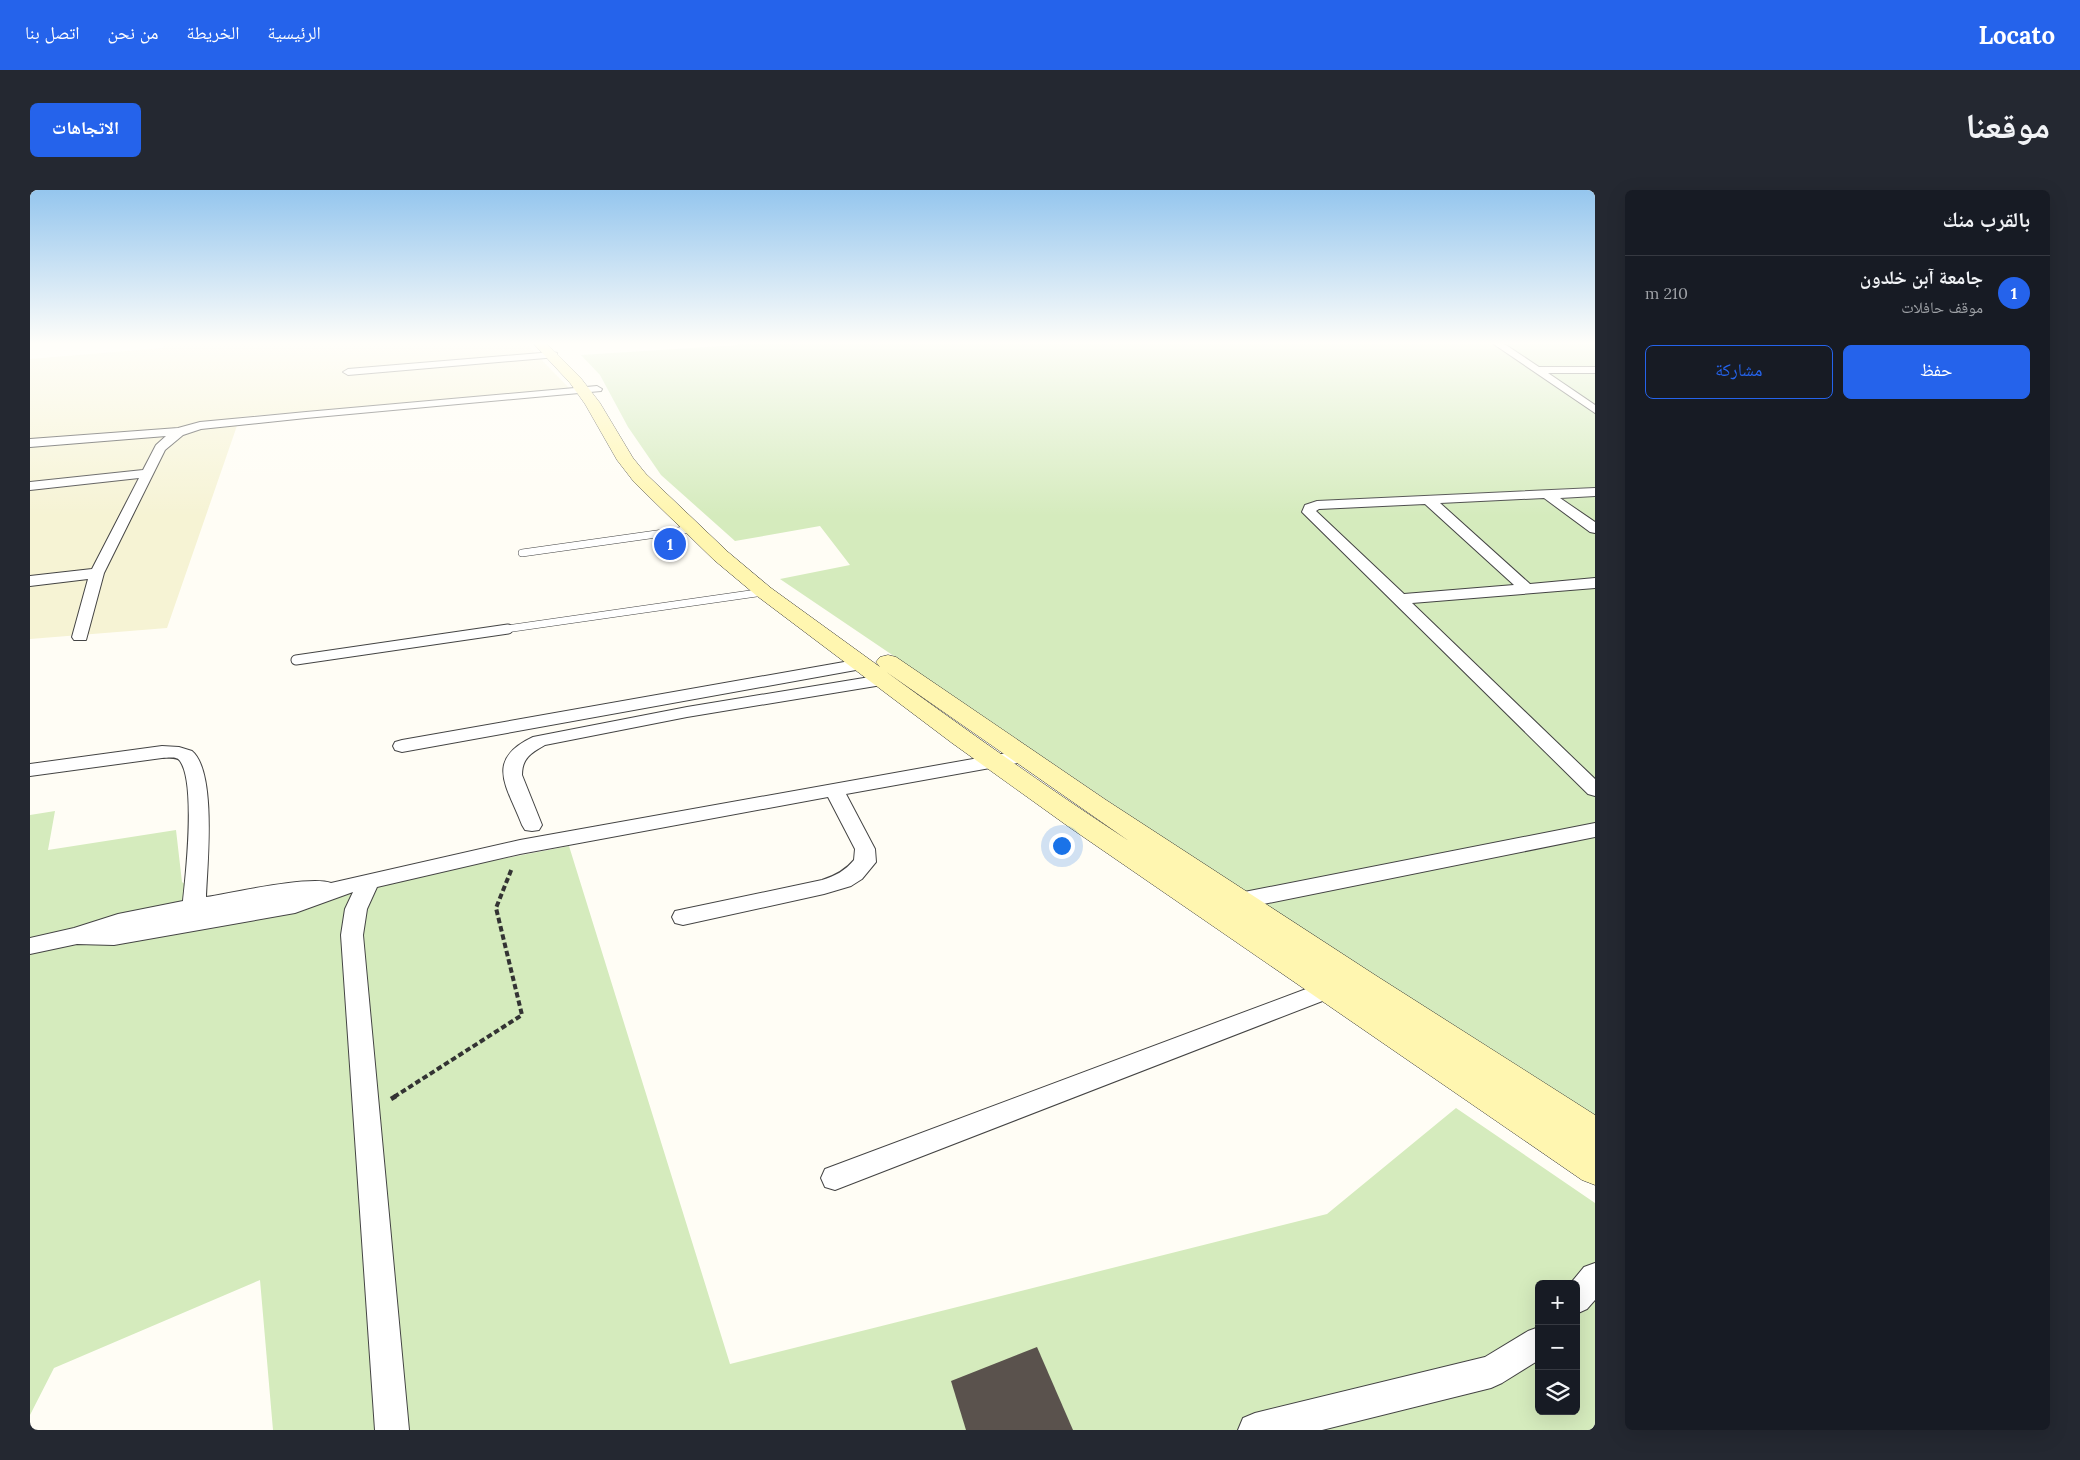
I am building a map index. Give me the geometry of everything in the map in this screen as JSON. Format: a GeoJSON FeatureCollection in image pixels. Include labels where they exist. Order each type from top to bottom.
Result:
{"type":"FeatureCollection","features":[{"type":"Feature","properties":{"kind":"main road"},"geometry":{"type":"LineString","coordinates":[[596,401],[632,469],[692,528],[764,592],[995,761],[1202,905],[1595,1168]]}},
{"type":"Feature","properties":{"kind":"main road"},"geometry":{"type":"LineString","coordinates":[[599,401],[654,471],[683,502],[742,556],[804,604],[1023,756],[1239,901],[1595,1135]]}},
{"type":"Feature","properties":{"kind":"street"},"geometry":{"type":"LineString","coordinates":[[30,443],[179,432],[200,426],[455,401]]}},
{"type":"Feature","properties":{"kind":"street"},"geometry":{"type":"LineString","coordinates":[[1582,401],[1595,410]]}},
{"type":"Feature","properties":{"kind":"street"},"geometry":{"type":"LineString","coordinates":[[80,637],[97,573],[160,448],[179,432]]}},
{"type":"Feature","properties":{"kind":"street"},"geometry":{"type":"LineString","coordinates":[[30,486],[147,473]]}},
{"type":"Feature","properties":{"kind":"street"},"geometry":{"type":"LineString","coordinates":[[1595,492],[1317,505],[1310,508],[1308,512],[1400,599],[1595,790]]}},
{"type":"Feature","properties":{"kind":"street"},"geometry":{"type":"LineString","coordinates":[[1547,494],[1595,529]]}},
{"type":"Feature","properties":{"kind":"street"},"geometry":{"type":"LineString","coordinates":[[1428,500],[1526,588]]}},
{"type":"Feature","properties":{"kind":"street"},"geometry":{"type":"LineString","coordinates":[[30,581],[97,573]]}},
{"type":"Feature","properties":{"kind":"street"},"geometry":{"type":"LineString","coordinates":[[1400,599],[1595,583]]}},
{"type":"Feature","properties":{"kind":"street"},"geometry":{"type":"LineString","coordinates":[[402,746],[861,664]]}},
{"type":"Feature","properties":{"kind":"street"},"geometry":{"type":"LineString","coordinates":[[532,825],[512,775],[512,766],[516,755],[524,748],[540,742],[687,712],[882,680]]}},
{"type":"Feature","properties":{"kind":"street"},"geometry":{"type":"LineString","coordinates":[[30,770],[162,752],[180,753],[187,757],[193,769],[197,802],[198,849],[193,915]]}},
{"type":"Feature","properties":{"kind":"street"},"geometry":{"type":"LineString","coordinates":[[30,946],[77,936],[118,922],[295,905],[340,888],[520,847],[1023,756]]}},
{"type":"Feature","properties":{"kind":"street"},"geometry":{"type":"LineString","coordinates":[[683,917],[797,894],[843,881],[854,874],[865,862],[864,849],[834,791]]}},
{"type":"Feature","properties":{"kind":"street"},"geometry":{"type":"LineString","coordinates":[[1239,901],[1595,830]]}},
{"type":"Feature","properties":{"kind":"street"},"geometry":{"type":"LineString","coordinates":[[369,881],[356,909],[352,935],[364,1116],[382,1287],[392,1430]]}},
{"type":"Feature","properties":{"kind":"street"},"geometry":{"type":"LineString","coordinates":[[835,1178],[1330,989]]}},
{"type":"Feature","properties":{"kind":"street"},"geometry":{"type":"LineString","coordinates":[[1580,1294],[1595,1276]]}},
{"type":"Feature","properties":{"kind":"street"},"geometry":{"type":"LineString","coordinates":[[1255,1430],[1491,1372],[1535,1344]]}},
{"type":"Feature","properties":{"kind":"lane"},"geometry":{"type":"LineString","coordinates":[[522,553],[692,528]]}},
{"type":"Feature","properties":{"kind":"lane"},"geometry":{"type":"LineString","coordinates":[[296,660],[764,592]]}},
{"type":"Feature","properties":{"kind":"path"},"geometry":{"type":"LineString","coordinates":[[364,1116],[522,1015],[496,908],[520,847]]}},
{"type":"Feature","properties":{"kind":"shaded area"},"geometry":{"type":"Polygon","coordinates":[[[30,401],[438,401],[240,417],[167,628],[30,639],[30,401]]]}},
{"type":"Feature","properties":{"kind":"green space"},"geometry":{"type":"Polygon","coordinates":[[[614,401],[1595,401],[1595,1121],[1207,868],[780,579],[850,565],[820,526],[735,541],[661,475],[628,427],[614,401]]]}},
{"type":"Feature","properties":{"kind":"green space"},"geometry":{"type":"Polygon","coordinates":[[[55,811],[48,850],[176,830],[182,882],[210,904],[256,906],[569,846],[730,1364],[1327,1214],[1456,1108],[1595,1203],[1595,1430],[273,1430],[260,1280],[54,1368],[30,1415],[30,815],[55,811]]]}},
{"type":"Feature","properties":{"kind":"building"},"geometry":{"type":"Polygon","coordinates":[[[1037,1347],[1073,1430],[966,1430],[951,1381],[1037,1347]]]}},
{"type":"Feature","properties":{"kind":"place","name":"جامعة آبن خلدون"},"geometry":{"type":"Point","coordinates":[670,544]}}]}
